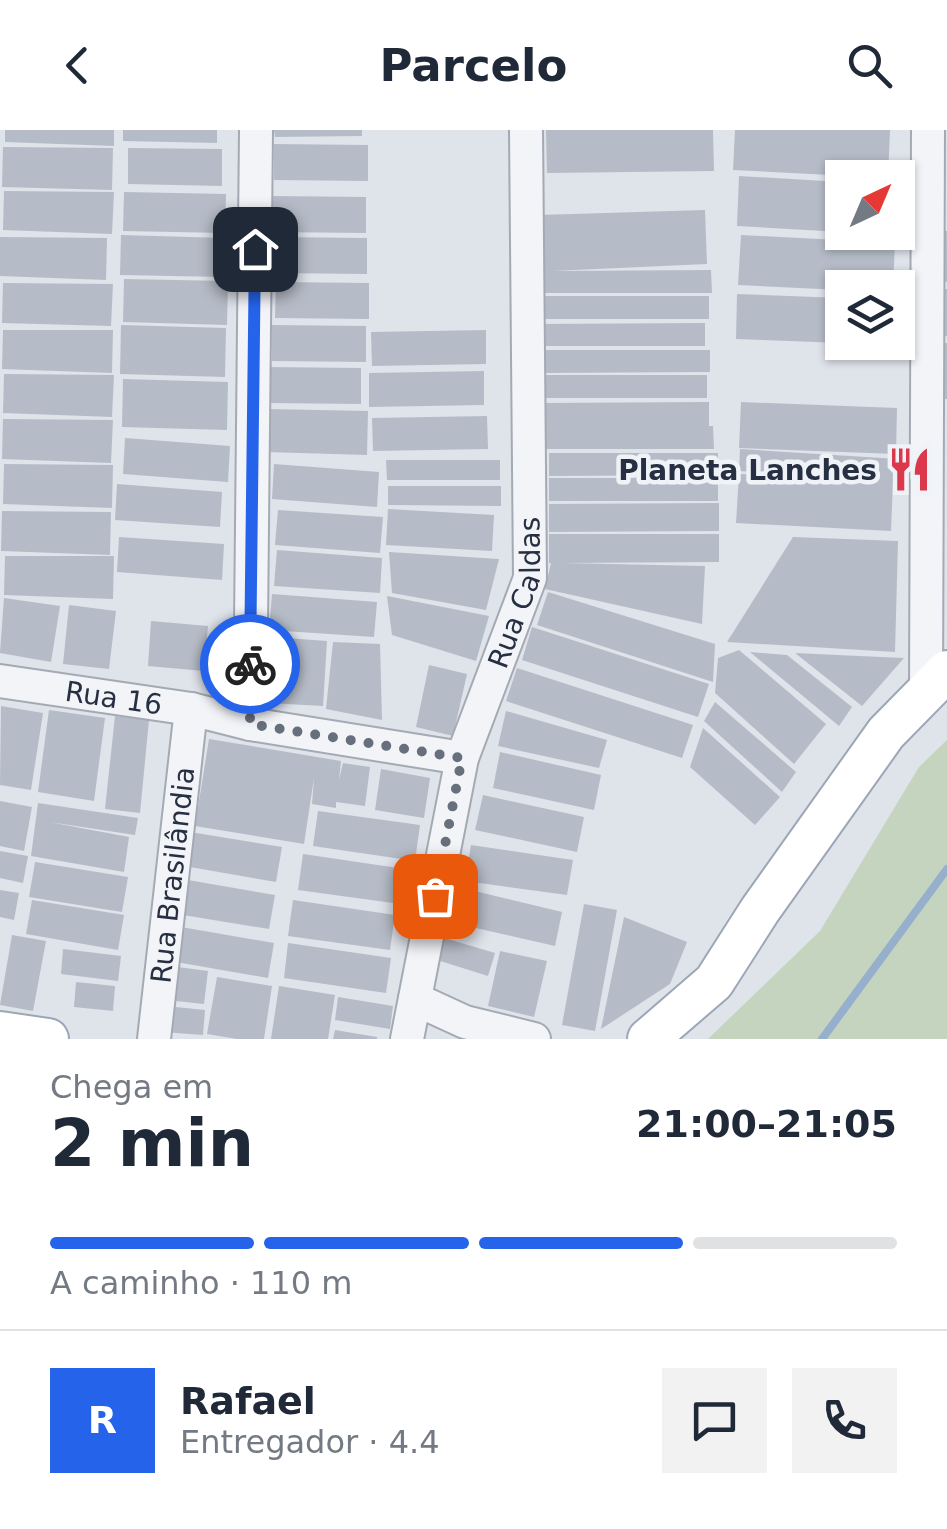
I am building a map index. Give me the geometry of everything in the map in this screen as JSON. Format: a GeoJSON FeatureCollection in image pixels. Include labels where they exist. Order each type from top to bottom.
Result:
{"type":"FeatureCollection","features":[{"type":"Feature","properties":{"kind":"main road"},"geometry":{"type":"LineString","coordinates":[[648,1039],[714,982],[760,910],[886,734],[937,682]]}},
{"type":"Feature","properties":{"kind":"main road"},"geometry":{"type":"LineString","coordinates":[[0,1032],[48,1039]]}},
{"type":"Feature","properties":{"kind":"street"},"geometry":{"type":"LineString","coordinates":[[250,724],[256,130]]}},
{"type":"Feature","properties":{"kind":"street","name":"Rua Caldas"},"geometry":{"type":"LineString","coordinates":[[406,1039],[462,758],[530,578],[526,130]]}},
{"type":"Feature","properties":{"kind":"street"},"geometry":{"type":"LineString","coordinates":[[928,130],[937,682]]}},
{"type":"Feature","properties":{"kind":"street","name":"Rua 16"},"geometry":{"type":"LineString","coordinates":[[0,681],[191,709],[250,724],[462,758]]}},
{"type":"Feature","properties":{"kind":"street","name":"Rua Brasilândia"},"geometry":{"type":"LineString","coordinates":[[154,1039],[191,709]]}},
{"type":"Feature","properties":{"kind":"street"},"geometry":{"type":"LineString","coordinates":[[415,999],[464,1022],[534,1039]]}},
{"type":"Feature","properties":{"kind":"green space"},"geometry":{"type":"Polygon","coordinates":[[[947,740],[947,1039],[708,1039],[820,931],[919,767],[947,740]]]}},
{"type":"Feature","properties":{"kind":"building"},"geometry":{"type":"Polygon","coordinates":[[[5,130],[114,130],[114,146],[5,142],[5,130]]]}},
{"type":"Feature","properties":{"kind":"building"},"geometry":{"type":"Polygon","coordinates":[[[123,130],[217,130],[217,143],[123,141],[123,130]]]}},
{"type":"Feature","properties":{"kind":"building"},"geometry":{"type":"Polygon","coordinates":[[[274,130],[362,130],[362,136],[275,137],[274,130]]]}},
{"type":"Feature","properties":{"kind":"building"},"geometry":{"type":"Polygon","coordinates":[[[546,130],[713,130],[714,171],[547,173],[546,130]]]}},
{"type":"Feature","properties":{"kind":"building"},"geometry":{"type":"Polygon","coordinates":[[[735,130],[890,130],[889,160],[825,160],[825,175],[733,170],[735,130]]]}},
{"type":"Feature","properties":{"kind":"building"},"geometry":{"type":"Polygon","coordinates":[[[274,144],[368,145],[368,181],[274,180],[274,144]]]}},
{"type":"Feature","properties":{"kind":"building"},"geometry":{"type":"Polygon","coordinates":[[[3,147],[113,148],[112,190],[2,187],[3,147]]]}},
{"type":"Feature","properties":{"kind":"building"},"geometry":{"type":"Polygon","coordinates":[[[128,148],[222,149],[222,186],[128,184],[128,148]]]}},
{"type":"Feature","properties":{"kind":"building"},"geometry":{"type":"Polygon","coordinates":[[[739,176],[825,181],[825,231],[737,226],[739,176]]]}},
{"type":"Feature","properties":{"kind":"building"},"geometry":{"type":"Polygon","coordinates":[[[4,191],[114,192],[112,234],[3,230],[4,191]]]}},
{"type":"Feature","properties":{"kind":"building"},"geometry":{"type":"Polygon","coordinates":[[[124,192],[226,194],[225,233],[123,231],[124,192]]]}},
{"type":"Feature","properties":{"kind":"building"},"geometry":{"type":"Polygon","coordinates":[[[272,196],[366,197],[366,233],[272,232],[272,196]]]}},
{"type":"Feature","properties":{"kind":"building"},"geometry":{"type":"Polygon","coordinates":[[[705,210],[707,264],[553,271],[711,270],[712,293],[543,293],[539,215],[705,210]]]}},
{"type":"Feature","properties":{"kind":"building"},"geometry":{"type":"Polygon","coordinates":[[[942,231],[947,231],[947,282],[940,281],[942,231]]]}},
{"type":"Feature","properties":{"kind":"building"},"geometry":{"type":"Polygon","coordinates":[[[121,235],[223,238],[222,277],[120,275],[121,235]]]}},
{"type":"Feature","properties":{"kind":"building"},"geometry":{"type":"Polygon","coordinates":[[[741,235],[825,239],[825,250],[895,250],[894,270],[825,270],[825,289],[738,285],[741,235]]]}},
{"type":"Feature","properties":{"kind":"building"},"geometry":{"type":"Polygon","coordinates":[[[0,237],[107,238],[106,280],[0,276],[0,237]]]}},
{"type":"Feature","properties":{"kind":"building"},"geometry":{"type":"Polygon","coordinates":[[[273,237],[367,238],[367,274],[273,273],[273,237]]]}},
{"type":"Feature","properties":{"kind":"building"},"geometry":{"type":"Polygon","coordinates":[[[124,279],[228,281],[227,325],[123,322],[124,279]]]}},
{"type":"Feature","properties":{"kind":"building"},"geometry":{"type":"Polygon","coordinates":[[[276,282],[369,283],[369,319],[275,318],[276,282]]]}},
{"type":"Feature","properties":{"kind":"building"},"geometry":{"type":"Polygon","coordinates":[[[3,283],[113,284],[111,326],[2,323],[3,283]]]}},
{"type":"Feature","properties":{"kind":"building"},"geometry":{"type":"Polygon","coordinates":[[[947,289],[947,336],[942,335],[947,289]]]}},
{"type":"Feature","properties":{"kind":"building"},"geometry":{"type":"Polygon","coordinates":[[[737,294],[825,297],[825,342],[736,339],[737,294]]]}},
{"type":"Feature","properties":{"kind":"building"},"geometry":{"type":"Polygon","coordinates":[[[540,296],[709,296],[709,319],[540,319],[540,296]]]}},
{"type":"Feature","properties":{"kind":"building"},"geometry":{"type":"Polygon","coordinates":[[[705,323],[705,346],[536,346],[536,324],[705,323]]]}},
{"type":"Feature","properties":{"kind":"building"},"geometry":{"type":"Polygon","coordinates":[[[121,325],[226,328],[225,377],[120,374],[121,325]]]}},
{"type":"Feature","properties":{"kind":"building"},"geometry":{"type":"Polygon","coordinates":[[[272,325],[366,326],[366,362],[272,361],[272,325]]]}},
{"type":"Feature","properties":{"kind":"building"},"geometry":{"type":"Polygon","coordinates":[[[3,330],[113,330],[112,373],[2,369],[3,330]]]}},
{"type":"Feature","properties":{"kind":"building"},"geometry":{"type":"Polygon","coordinates":[[[486,330],[486,364],[372,366],[371,332],[486,330]]]}},
{"type":"Feature","properties":{"kind":"building"},"geometry":{"type":"Polygon","coordinates":[[[943,343],[947,343],[947,399],[942,399],[943,343]]]}},
{"type":"Feature","properties":{"kind":"building"},"geometry":{"type":"Polygon","coordinates":[[[541,350],[710,350],[710,372],[542,373],[541,350]]]}},
{"type":"Feature","properties":{"kind":"building"},"geometry":{"type":"Polygon","coordinates":[[[267,367],[361,368],[361,404],[267,403],[267,367]]]}},
{"type":"Feature","properties":{"kind":"building"},"geometry":{"type":"Polygon","coordinates":[[[484,371],[484,405],[369,407],[369,373],[484,371]]]}},
{"type":"Feature","properties":{"kind":"building"},"geometry":{"type":"Polygon","coordinates":[[[4,374],[114,375],[112,417],[3,413],[4,374]]]}},
{"type":"Feature","properties":{"kind":"building"},"geometry":{"type":"Polygon","coordinates":[[[538,375],[707,375],[707,398],[538,398],[538,375]]]}},
{"type":"Feature","properties":{"kind":"building"},"geometry":{"type":"Polygon","coordinates":[[[123,379],[228,382],[227,430],[122,427],[123,379]]]}},
{"type":"Feature","properties":{"kind":"building"},"geometry":{"type":"Polygon","coordinates":[[[709,402],[714,449],[545,449],[541,403],[709,402]]]}},
{"type":"Feature","properties":{"kind":"building"},"geometry":{"type":"Polygon","coordinates":[[[741,402],[897,408],[896,454],[739,448],[741,402]]]}},
{"type":"Feature","properties":{"kind":"building"},"geometry":{"type":"Polygon","coordinates":[[[267,409],[368,411],[367,455],[266,452],[267,409]]]}},
{"type":"Feature","properties":{"kind":"building"},"geometry":{"type":"Polygon","coordinates":[[[487,416],[488,449],[373,451],[372,418],[487,416]]]}},
{"type":"Feature","properties":{"kind":"building"},"geometry":{"type":"Polygon","coordinates":[[[3,419],[113,420],[111,463],[2,459],[3,419]]]}},
{"type":"Feature","properties":{"kind":"building"},"geometry":{"type":"Polygon","coordinates":[[[125,438],[230,446],[228,482],[123,474],[125,438]]]}},
{"type":"Feature","properties":{"kind":"building"},"geometry":{"type":"Polygon","coordinates":[[[740,449],[898,459],[891,531],[736,523],[739,474],[856,478],[739,471],[740,449]]]}},
{"type":"Feature","properties":{"kind":"building"},"geometry":{"type":"Polygon","coordinates":[[[549,453],[718,453],[718,475],[549,476],[549,453]]]}},
{"type":"Feature","properties":{"kind":"building"},"geometry":{"type":"Polygon","coordinates":[[[386,460],[500,460],[500,480],[387,480],[386,460]]]}},
{"type":"Feature","properties":{"kind":"building"},"geometry":{"type":"Polygon","coordinates":[[[4,464],[113,465],[112,508],[3,504],[4,464]]]}},
{"type":"Feature","properties":{"kind":"building"},"geometry":{"type":"Polygon","coordinates":[[[274,464],[379,472],[377,507],[272,499],[274,464]]]}},
{"type":"Feature","properties":{"kind":"building"},"geometry":{"type":"Polygon","coordinates":[[[549,478],[718,478],[718,501],[549,501],[549,478]]]}},
{"type":"Feature","properties":{"kind":"building"},"geometry":{"type":"Polygon","coordinates":[[[117,484],[222,492],[220,527],[115,520],[117,484]]]}},
{"type":"Feature","properties":{"kind":"building"},"geometry":{"type":"Polygon","coordinates":[[[388,486],[501,486],[501,506],[388,505],[388,486]]]}},
{"type":"Feature","properties":{"kind":"building"},"geometry":{"type":"Polygon","coordinates":[[[719,503],[719,531],[549,532],[549,504],[719,503]]]}},
{"type":"Feature","properties":{"kind":"building"},"geometry":{"type":"Polygon","coordinates":[[[388,509],[494,515],[492,551],[386,545],[388,509]]]}},
{"type":"Feature","properties":{"kind":"building"},"geometry":{"type":"Polygon","coordinates":[[[278,510],[383,517],[380,553],[275,545],[278,510]]]}},
{"type":"Feature","properties":{"kind":"building"},"geometry":{"type":"Polygon","coordinates":[[[2,511],[111,512],[110,555],[1,551],[2,511]]]}},
{"type":"Feature","properties":{"kind":"building"},"geometry":{"type":"Polygon","coordinates":[[[549,534],[719,534],[719,562],[562,563],[705,566],[702,624],[545,589],[551,563],[549,534]]]}},
{"type":"Feature","properties":{"kind":"building"},"geometry":{"type":"Polygon","coordinates":[[[119,537],[224,544],[222,580],[117,572],[119,537]]]}},
{"type":"Feature","properties":{"kind":"building"},"geometry":{"type":"Polygon","coordinates":[[[793,537],[898,541],[895,652],[727,642],[793,537]]]}},
{"type":"Feature","properties":{"kind":"building"},"geometry":{"type":"Polygon","coordinates":[[[277,550],[382,558],[380,593],[274,586],[277,550]]]}},
{"type":"Feature","properties":{"kind":"building"},"geometry":{"type":"Polygon","coordinates":[[[389,552],[499,559],[486,610],[392,593],[389,552]]]}},
{"type":"Feature","properties":{"kind":"building"},"geometry":{"type":"Polygon","coordinates":[[[5,556],[114,556],[113,599],[4,595],[5,556]]]}},
{"type":"Feature","properties":{"kind":"building"},"geometry":{"type":"Polygon","coordinates":[[[548,592],[715,644],[713,682],[537,625],[548,592]]]}},
{"type":"Feature","properties":{"kind":"building"},"geometry":{"type":"Polygon","coordinates":[[[272,594],[377,602],[374,637],[269,630],[272,594]]]}},
{"type":"Feature","properties":{"kind":"building"},"geometry":{"type":"Polygon","coordinates":[[[387,596],[489,616],[476,661],[392,635],[387,596]]]}},
{"type":"Feature","properties":{"kind":"building"},"geometry":{"type":"Polygon","coordinates":[[[4,598],[60,606],[51,662],[0,653],[4,598]]]}},
{"type":"Feature","properties":{"kind":"building"},"geometry":{"type":"Polygon","coordinates":[[[69,605],[116,611],[109,669],[63,664],[69,605]]]}},
{"type":"Feature","properties":{"kind":"building"},"geometry":{"type":"Polygon","coordinates":[[[151,621],[208,626],[204,671],[148,666],[151,621]]]}},
{"type":"Feature","properties":{"kind":"building"},"geometry":{"type":"Polygon","coordinates":[[[532,627],[709,684],[698,717],[522,660],[532,627]]]}},
{"type":"Feature","properties":{"kind":"building"},"geometry":{"type":"Polygon","coordinates":[[[272,637],[327,641],[323,706],[268,703],[272,637]]]}},
{"type":"Feature","properties":{"kind":"building"},"geometry":{"type":"Polygon","coordinates":[[[333,642],[380,644],[382,720],[326,709],[333,642]]]}},
{"type":"Feature","properties":{"kind":"building"},"geometry":{"type":"Polygon","coordinates":[[[739,650],[826,724],[794,764],[715,693],[718,658],[739,650]]]}},
{"type":"Feature","properties":{"kind":"building"},"geometry":{"type":"Polygon","coordinates":[[[750,652],[787,655],[852,707],[839,726],[750,652]]]}},
{"type":"Feature","properties":{"kind":"building"},"geometry":{"type":"Polygon","coordinates":[[[795,653],[859,656],[904,658],[862,706],[795,653]]]}},
{"type":"Feature","properties":{"kind":"building"},"geometry":{"type":"Polygon","coordinates":[[[429,665],[467,674],[453,736],[416,727],[429,665]]]}},
{"type":"Feature","properties":{"kind":"building"},"geometry":{"type":"Polygon","coordinates":[[[517,668],[693,725],[682,758],[506,701],[517,668]]]}},
{"type":"Feature","properties":{"kind":"building"},"geometry":{"type":"Polygon","coordinates":[[[715,702],[796,772],[782,792],[704,721],[715,702]]]}},
{"type":"Feature","properties":{"kind":"building"},"geometry":{"type":"Polygon","coordinates":[[[1,706],[43,713],[31,790],[0,785],[1,706]]]}},
{"type":"Feature","properties":{"kind":"building"},"geometry":{"type":"Polygon","coordinates":[[[49,710],[105,718],[94,801],[38,792],[49,710]]]}},
{"type":"Feature","properties":{"kind":"building"},"geometry":{"type":"Polygon","coordinates":[[[506,711],[607,740],[599,768],[498,746],[506,711]]]}},
{"type":"Feature","properties":{"kind":"building"},"geometry":{"type":"Polygon","coordinates":[[[115,716],[149,720],[140,813],[105,809],[115,716]]]}},
{"type":"Feature","properties":{"kind":"building"},"geometry":{"type":"Polygon","coordinates":[[[703,728],[780,797],[755,825],[690,767],[703,728]]]}},
{"type":"Feature","properties":{"kind":"building"},"geometry":{"type":"Polygon","coordinates":[[[209,739],[341,761],[339,780],[343,763],[370,767],[365,806],[336,802],[336,808],[312,804],[314,778],[304,844],[195,826],[209,739]]]}},
{"type":"Feature","properties":{"kind":"building"},"geometry":{"type":"Polygon","coordinates":[[[500,752],[601,775],[594,810],[493,788],[500,752]]]}},
{"type":"Feature","properties":{"kind":"building"},"geometry":{"type":"Polygon","coordinates":[[[381,769],[430,778],[424,818],[375,810],[381,769]]]}},
{"type":"Feature","properties":{"kind":"building"},"geometry":{"type":"Polygon","coordinates":[[[483,795],[584,817],[577,852],[475,830],[483,795]]]}},
{"type":"Feature","properties":{"kind":"building"},"geometry":{"type":"Polygon","coordinates":[[[0,801],[32,807],[24,851],[0,846],[0,801]]]}},
{"type":"Feature","properties":{"kind":"building"},"geometry":{"type":"Polygon","coordinates":[[[38,803],[138,818],[135,835],[49,822],[129,837],[124,872],[31,856],[38,803]]]}},
{"type":"Feature","properties":{"kind":"building"},"geometry":{"type":"Polygon","coordinates":[[[318,811],[420,825],[415,861],[313,846],[318,811]]]}},
{"type":"Feature","properties":{"kind":"building"},"geometry":{"type":"Polygon","coordinates":[[[190,832],[282,847],[276,882],[184,866],[190,832]]]}},
{"type":"Feature","properties":{"kind":"building"},"geometry":{"type":"Polygon","coordinates":[[[471,845],[573,860],[567,895],[465,881],[471,845]]]}},
{"type":"Feature","properties":{"kind":"building"},"geometry":{"type":"Polygon","coordinates":[[[0,851],[28,856],[23,883],[0,878],[0,851]]]}},
{"type":"Feature","properties":{"kind":"building"},"geometry":{"type":"Polygon","coordinates":[[[303,854],[405,869],[400,904],[298,890],[303,854]]]}},
{"type":"Feature","properties":{"kind":"building"},"geometry":{"type":"Polygon","coordinates":[[[35,862],[128,877],[122,912],[29,897],[35,862]]]}},
{"type":"Feature","properties":{"kind":"building"},"geometry":{"type":"Polygon","coordinates":[[[182,879],[275,895],[269,929],[177,914],[182,879]]]}},
{"type":"Feature","properties":{"kind":"building"},"geometry":{"type":"Polygon","coordinates":[[[462,888],[562,912],[555,946],[454,923],[462,888]]]}},
{"type":"Feature","properties":{"kind":"building"},"geometry":{"type":"Polygon","coordinates":[[[0,890],[19,893],[14,920],[0,917],[0,890]]]}},
{"type":"Feature","properties":{"kind":"building"},"geometry":{"type":"Polygon","coordinates":[[[32,900],[124,915],[118,950],[26,934],[32,900]]]}},
{"type":"Feature","properties":{"kind":"building"},"geometry":{"type":"Polygon","coordinates":[[[293,900],[395,915],[390,950],[288,936],[293,900]]]}},
{"type":"Feature","properties":{"kind":"building"},"geometry":{"type":"Polygon","coordinates":[[[584,904],[617,910],[595,1031],[562,1025],[584,904]]]}},
{"type":"Feature","properties":{"kind":"building"},"geometry":{"type":"Polygon","coordinates":[[[624,917],[687,942],[670,984],[601,1029],[624,917]]]}},
{"type":"Feature","properties":{"kind":"building"},"geometry":{"type":"Polygon","coordinates":[[[181,927],[274,943],[268,978],[176,962],[181,927]]]}},
{"type":"Feature","properties":{"kind":"building"},"geometry":{"type":"Polygon","coordinates":[[[12,935],[46,941],[33,1011],[0,1005],[12,935]]]}},
{"type":"Feature","properties":{"kind":"building"},"geometry":{"type":"Polygon","coordinates":[[[441,937],[495,953],[488,976],[434,959],[441,937]]]}},
{"type":"Feature","properties":{"kind":"building"},"geometry":{"type":"Polygon","coordinates":[[[288,943],[391,958],[386,993],[284,978],[288,943]]]}},
{"type":"Feature","properties":{"kind":"building"},"geometry":{"type":"Polygon","coordinates":[[[63,949],[121,956],[118,981],[61,974],[63,949]]]}},
{"type":"Feature","properties":{"kind":"building"},"geometry":{"type":"Polygon","coordinates":[[[500,951],[547,961],[534,1017],[488,1006],[500,951]]]}},
{"type":"Feature","properties":{"kind":"building"},"geometry":{"type":"Polygon","coordinates":[[[170,966],[208,971],[204,1004],[166,1000],[170,966]]]}},
{"type":"Feature","properties":{"kind":"building"},"geometry":{"type":"Polygon","coordinates":[[[217,977],[272,986],[264,1039],[207,1034],[217,977]]]}},
{"type":"Feature","properties":{"kind":"building"},"geometry":{"type":"Polygon","coordinates":[[[76,982],[115,986],[113,1011],[74,1007],[76,982]]]}},
{"type":"Feature","properties":{"kind":"building"},"geometry":{"type":"Polygon","coordinates":[[[279,986],[335,995],[328,1039],[271,1039],[279,986]]]}},
{"type":"Feature","properties":{"kind":"building"},"geometry":{"type":"Polygon","coordinates":[[[338,997],[393,1006],[390,1029],[335,1020],[338,997]]]}},
{"type":"Feature","properties":{"kind":"building"},"geometry":{"type":"Polygon","coordinates":[[[166,1006],[205,1010],[203,1035],[163,1032],[166,1006]]]}},
{"type":"Feature","properties":{"kind":"building"},"geometry":{"type":"Polygon","coordinates":[[[335,1030],[377,1037],[377,1039],[333,1039],[335,1030]]]}},
{"type":"Feature","properties":{"kind":"waterway"},"geometry":{"type":"LineString","coordinates":[[822,1039],[947,869]]}},
{"type":"Feature","properties":{"kind":"way so far"},"geometry":{"type":"LineString","coordinates":[[250,664],[250,724],[462,758],[435,896]]}},
{"type":"Feature","properties":{"kind":"place","name":"Planeta Lanches"},"geometry":{"type":"Point","coordinates":[910,470]}},
{"type":"Feature","properties":{"kind":"route"},"geometry":{"type":"LineString","coordinates":[[250,664],[255,249]]}}]}
